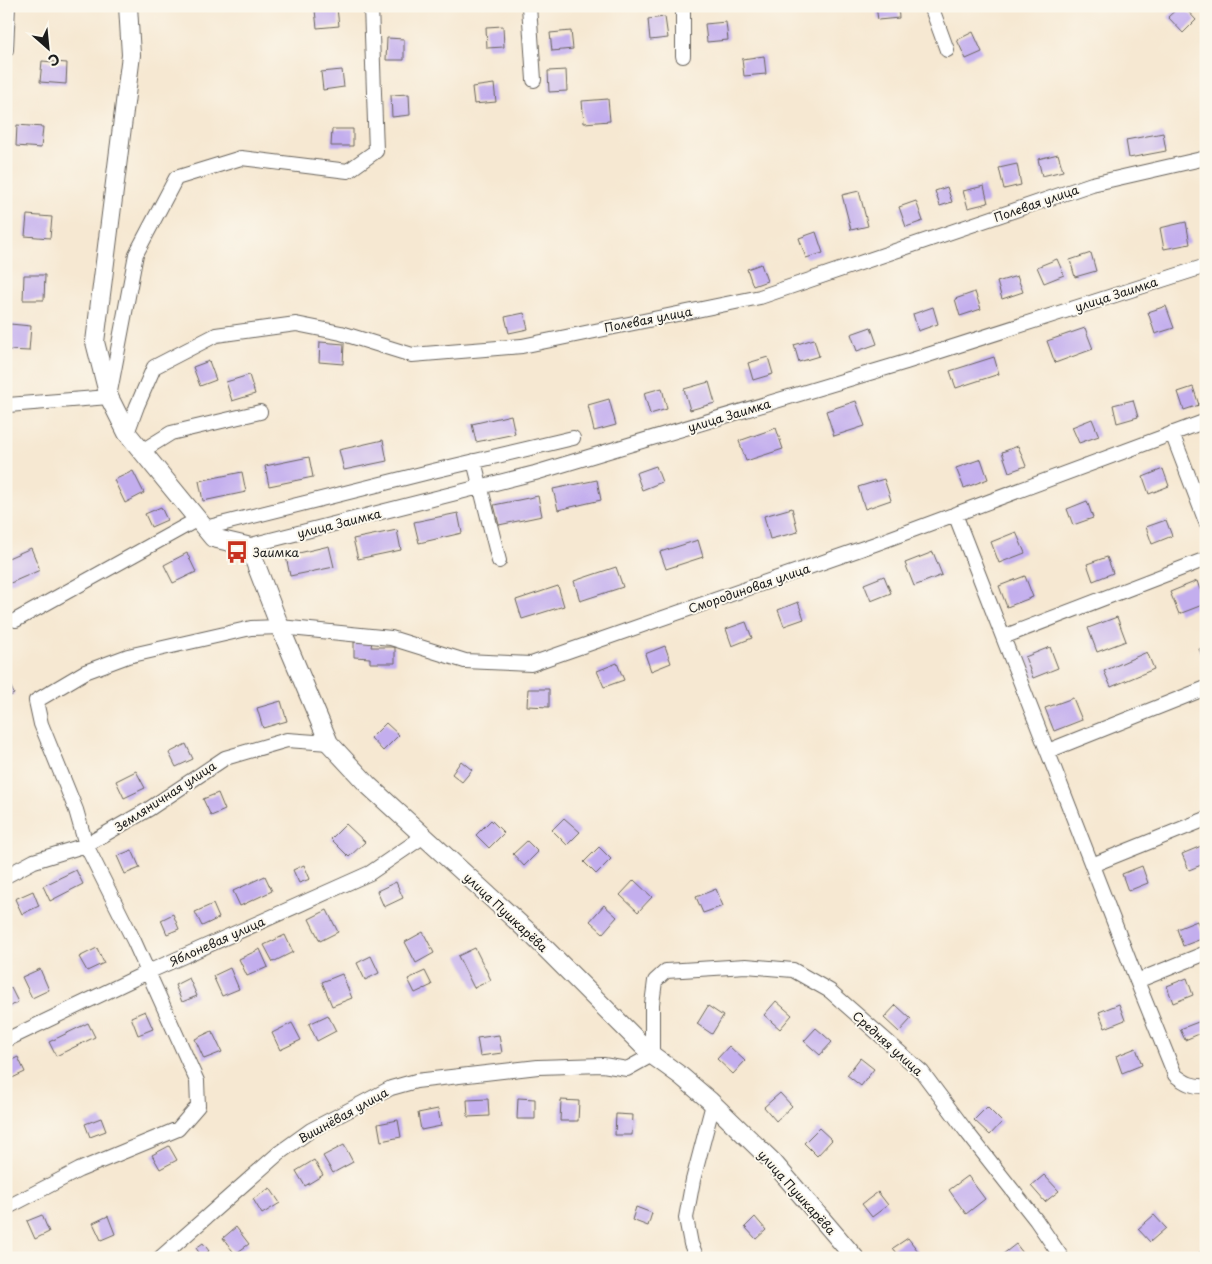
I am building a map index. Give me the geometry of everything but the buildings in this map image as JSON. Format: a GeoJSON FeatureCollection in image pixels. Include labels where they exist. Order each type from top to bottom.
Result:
{"type":"FeatureCollection","features":[{"type":"Feature","properties":{"kind":"street"},"geometry":{"type":"LineString","coordinates":[[6,50],[8,6]]}},
{"type":"Feature","properties":{"kind":"street"},"geometry":{"type":"LineString","coordinates":[[128,6],[131,54],[95,342],[109,397],[127,433],[205,528],[247,546]]}},
{"type":"Feature","properties":{"kind":"street"},"geometry":{"type":"LineString","coordinates":[[109,397],[136,254],[176,178],[241,158],[348,172],[376,151],[372,6]]}},
{"type":"Feature","properties":{"kind":"street"},"geometry":{"type":"LineString","coordinates":[[529,6],[534,80]]}},
{"type":"Feature","properties":{"kind":"street"},"geometry":{"type":"LineString","coordinates":[[683,6],[683,56]]}},
{"type":"Feature","properties":{"kind":"street"},"geometry":{"type":"LineString","coordinates":[[931,6],[947,50]]}},
{"type":"Feature","properties":{"kind":"street","name":"Полевая улица"},"geometry":{"type":"LineString","coordinates":[[127,433],[154,367],[216,335],[296,324],[341,333],[412,355],[522,346],[760,297],[1092,184],[1206,158]]}},
{"type":"Feature","properties":{"kind":"street","name":"улица Заимка"},"geometry":{"type":"LineString","coordinates":[[247,546],[535,473],[906,362],[1206,266]]}},
{"type":"Feature","properties":{"kind":"street"},"geometry":{"type":"LineString","coordinates":[[7,405],[109,397]]}},
{"type":"Feature","properties":{"kind":"street"},"geometry":{"type":"LineString","coordinates":[[142,451],[172,432],[260,412]]}},
{"type":"Feature","properties":{"kind":"street","name":"Смородиновая улица"},"geometry":{"type":"LineString","coordinates":[[86,845],[76,810],[41,724],[36,700],[85,672],[128,656],[252,628],[280,627],[391,638],[465,661],[531,664],[875,544],[1206,421]]}},
{"type":"Feature","properties":{"kind":"street"},"geometry":{"type":"LineString","coordinates":[[1172,433],[1206,522]]}},
{"type":"Feature","properties":{"kind":"street"},"geometry":{"type":"LineString","coordinates":[[16,620],[205,528],[574,438]]}},
{"type":"Feature","properties":{"kind":"street"},"geometry":{"type":"LineString","coordinates":[[474,461],[499,561]]}},
{"type":"Feature","properties":{"kind":"street"},"geometry":{"type":"LineString","coordinates":[[956,514],[1175,1075],[1186,1084],[1197,1087],[1206,1086]]}},
{"type":"Feature","properties":{"kind":"street","name":"улица Пушкарёва"},"geometry":{"type":"LineString","coordinates":[[247,546],[254,557],[280,627],[329,743],[369,786],[533,936],[652,1055],[713,1104],[773,1162],[855,1258]]}},
{"type":"Feature","properties":{"kind":"street"},"geometry":{"type":"LineString","coordinates":[[1003,637],[1206,559]]}},
{"type":"Feature","properties":{"kind":"street"},"geometry":{"type":"LineString","coordinates":[[1048,752],[1206,688]]}},
{"type":"Feature","properties":{"kind":"street","name":"Земляничная улица"},"geometry":{"type":"LineString","coordinates":[[6,876],[34,862],[86,845],[149,809],[225,758],[287,740],[329,743]]}},
{"type":"Feature","properties":{"kind":"street"},"geometry":{"type":"LineString","coordinates":[[1092,865],[1206,819]]}},
{"type":"Feature","properties":{"kind":"street","name":"Яблоневая улица"},"geometry":{"type":"LineString","coordinates":[[6,1040],[148,972],[370,872],[424,836]]}},
{"type":"Feature","properties":{"kind":"street"},"geometry":{"type":"LineString","coordinates":[[6,1208],[79,1170],[178,1129],[198,1106],[197,1081],[134,941],[86,845]]}},
{"type":"Feature","properties":{"kind":"street"},"geometry":{"type":"LineString","coordinates":[[1137,981],[1206,954]]}},
{"type":"Feature","properties":{"kind":"street","name":"Средняя улица"},"geometry":{"type":"LineString","coordinates":[[652,1055],[652,1004],[655,982],[666,971],[746,966],[792,970],[830,991],[922,1072],[1036,1220],[1062,1258]]}},
{"type":"Feature","properties":{"kind":"street","name":"Вишнёвая улица"},"geometry":{"type":"LineString","coordinates":[[160,1258],[279,1153],[312,1130],[391,1088],[416,1081],[538,1067],[604,1065],[627,1069],[652,1055]]}},
{"type":"Feature","properties":{"kind":"street"},"geometry":{"type":"LineString","coordinates":[[697,1258],[691,1244],[686,1218],[693,1180],[713,1104]]}},
{"type":"Feature","properties":{"kind":"place","name":"Заимка"},"geometry":{"type":"Point","coordinates":[237,552]}}]}
